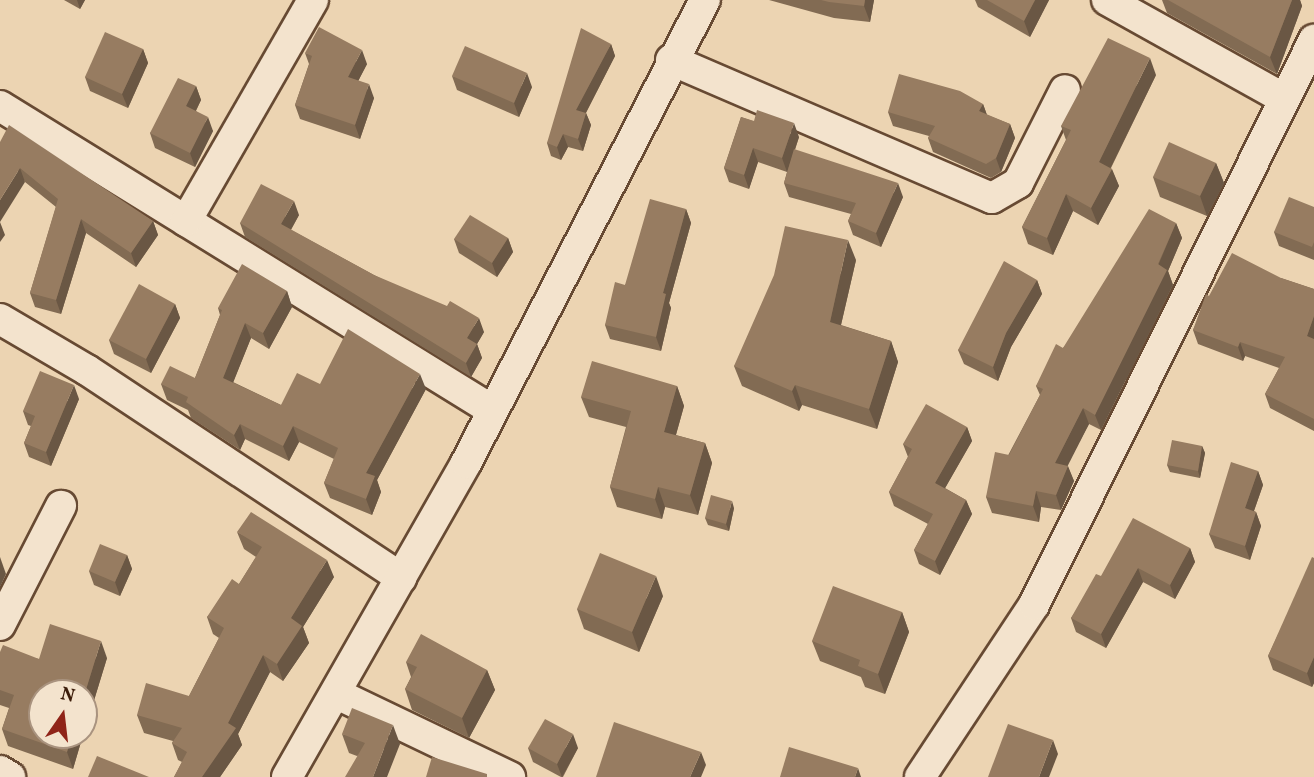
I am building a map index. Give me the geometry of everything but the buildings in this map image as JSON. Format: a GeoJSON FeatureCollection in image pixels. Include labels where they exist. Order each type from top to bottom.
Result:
{"type":"FeatureCollection","features":[{"type":"Feature","properties":{"kind":"street"},"geometry":{"type":"LineString","coordinates":[[186,221],[313,0]]}},
{"type":"Feature","properties":{"kind":"street"},"geometry":{"type":"LineString","coordinates":[[287,777],[337,694],[492,410],[671,60],[705,0]]}},
{"type":"Feature","properties":{"kind":"street"},"geometry":{"type":"LineString","coordinates":[[1107,0],[1283,98]]}},
{"type":"Feature","properties":{"kind":"street"},"geometry":{"type":"LineString","coordinates":[[920,777],[1034,605],[1314,40]]}},
{"type":"Feature","properties":{"kind":"street"},"geometry":{"type":"LineString","coordinates":[[671,60],[992,198],[1018,183],[1065,90]]}},
{"type":"Feature","properties":{"kind":"street"},"geometry":{"type":"LineString","coordinates":[[0,106],[492,410]]}},
{"type":"Feature","properties":{"kind":"street"},"geometry":{"type":"LineString","coordinates":[[0,319],[87,370],[401,578]]}},
{"type":"Feature","properties":{"kind":"street"},"geometry":{"type":"LineString","coordinates":[[0,625],[61,506]]}},
{"type":"Feature","properties":{"kind":"street"},"geometry":{"type":"LineString","coordinates":[[337,694],[510,777]]}},
{"type":"Feature","properties":{"kind":"street"},"geometry":{"type":"LineString","coordinates":[[0,771],[9,777]]}}]}
